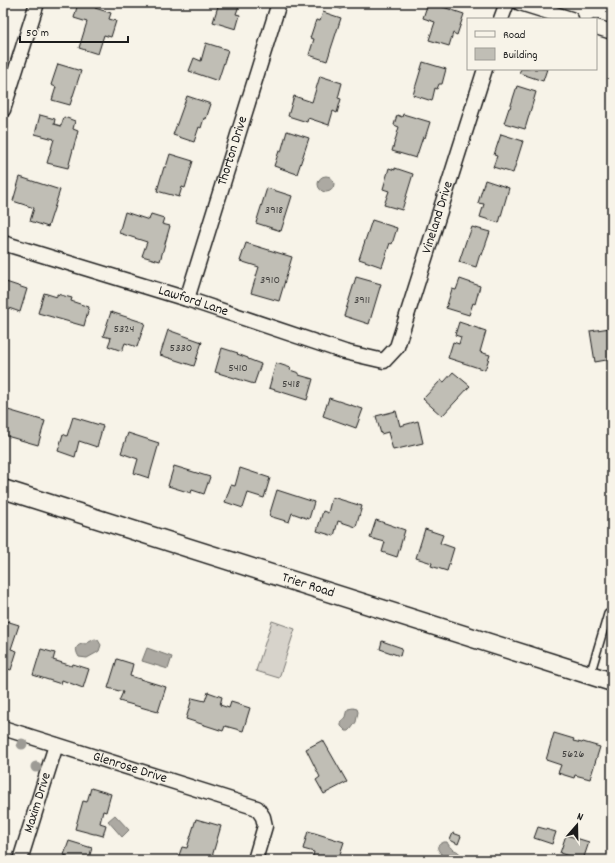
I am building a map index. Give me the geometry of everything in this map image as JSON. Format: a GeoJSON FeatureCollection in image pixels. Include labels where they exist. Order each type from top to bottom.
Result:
{"type":"FeatureCollection","features":[{"type":"Feature","properties":{"kind":"street"},"geometry":{"type":"LineString","coordinates":[[3,110],[37,3]]}},
{"type":"Feature","properties":{"kind":"street","name":"Thorton Drive"},"geometry":{"type":"LineString","coordinates":[[187,299],[279,3]]}},
{"type":"Feature","properties":{"kind":"street"},"geometry":{"type":"LineString","coordinates":[[501,18],[506,3]]}},
{"type":"Feature","properties":{"kind":"street"},"geometry":{"type":"LineString","coordinates":[[520,3],[568,18]]}},
{"type":"Feature","properties":{"kind":"street"},"geometry":{"type":"LineString","coordinates":[[597,27],[612,32]]}},
{"type":"Feature","properties":{"kind":"street","name":"Vineland Drive"},"geometry":{"type":"LineString","coordinates":[[384,361],[397,347],[485,70]]}},
{"type":"Feature","properties":{"kind":"street","name":"Lawford Lane"},"geometry":{"type":"LineString","coordinates":[[3,243],[187,299],[345,352],[384,361]]}},
{"type":"Feature","properties":{"kind":"street","name":"Trier Road"},"geometry":{"type":"LineString","coordinates":[[3,490],[612,682]]}},
{"type":"Feature","properties":{"kind":"street","name":"Glenrose Drive"},"geometry":{"type":"LineString","coordinates":[[3,728],[257,808],[263,816],[265,826],[255,860]]}},
{"type":"Feature","properties":{"kind":"street","name":"Maxim Drive"},"geometry":{"type":"LineString","coordinates":[[20,860],[56,745]]}},
{"type":"Feature","properties":{"kind":"lane"},"geometry":{"type":"LineString","coordinates":[[590,675],[608,614]]}},
{"type":"Feature","properties":{"kind":"shaded area"},"geometry":{"type":"Polygon","coordinates":[[[326,176],[332,178],[334,184],[332,190],[326,192],[320,190],[318,184],[320,178],[326,176]]]}},
{"type":"Feature","properties":{"kind":"shaded area"},"geometry":{"type":"Polygon","coordinates":[[[272,621],[295,629],[279,678],[256,671],[272,621]]]}},
{"type":"Feature","properties":{"kind":"shaded area"},"geometry":{"type":"Polygon","coordinates":[[[95,639],[98,640],[101,645],[99,651],[87,658],[79,657],[77,651],[78,646],[95,639]]]}},
{"type":"Feature","properties":{"kind":"shaded area"},"geometry":{"type":"Polygon","coordinates":[[[147,648],[172,657],[168,669],[142,661],[147,648]]]}},
{"type":"Feature","properties":{"kind":"shaded area"},"geometry":{"type":"Polygon","coordinates":[[[348,709],[357,709],[358,712],[356,722],[349,731],[346,731],[341,726],[341,723],[346,717],[348,709]]]}},
{"type":"Feature","properties":{"kind":"shaded area"},"geometry":{"type":"Polygon","coordinates":[[[115,815],[129,830],[122,837],[108,821],[115,815]]]}},
{"type":"Feature","properties":{"kind":"shaded area"},"geometry":{"type":"Polygon","coordinates":[[[444,842],[447,842],[451,848],[460,854],[459,860],[448,860],[443,857],[438,846],[444,842]]]}},
{"type":"Feature","properties":{"kind":"building"},"geometry":{"type":"Polygon","coordinates":[[[78,3],[89,3],[95,5],[95,8],[111,13],[109,19],[116,21],[111,37],[104,35],[98,54],[79,48],[87,22],[74,18],[78,3]]]}},
{"type":"Feature","properties":{"kind":"building"},"geometry":{"type":"Polygon","coordinates":[[[219,3],[240,3],[236,14],[240,15],[236,29],[213,22],[219,3]]]}},
{"type":"Feature","properties":{"kind":"building"},"geometry":{"type":"Polygon","coordinates":[[[329,3],[344,3],[341,9],[329,3]]]}},
{"type":"Feature","properties":{"kind":"building"},"geometry":{"type":"Polygon","coordinates":[[[428,3],[464,14],[457,35],[453,33],[449,46],[429,40],[435,22],[423,18],[428,3]]]}},
{"type":"Feature","properties":{"kind":"building"},"geometry":{"type":"Polygon","coordinates":[[[323,12],[341,18],[327,61],[309,55],[314,39],[310,38],[316,20],[320,21],[323,12]]]}},
{"type":"Feature","properties":{"kind":"building"},"geometry":{"type":"Polygon","coordinates":[[[206,43],[228,50],[218,81],[189,71],[194,58],[201,61],[206,43]]]}},
{"type":"Feature","properties":{"kind":"building"},"geometry":{"type":"Polygon","coordinates":[[[423,62],[446,69],[442,84],[439,84],[437,89],[435,88],[432,101],[413,95],[423,62]]]}},
{"type":"Feature","properties":{"kind":"building"},"geometry":{"type":"Polygon","coordinates":[[[58,64],[81,71],[70,105],[52,100],[56,87],[51,85],[58,64]]]}},
{"type":"Feature","properties":{"kind":"building"},"geometry":{"type":"Polygon","coordinates":[[[520,70],[547,70],[543,81],[519,73],[520,70]]]}},
{"type":"Feature","properties":{"kind":"building"},"geometry":{"type":"Polygon","coordinates":[[[320,76],[342,83],[338,98],[341,99],[337,113],[333,111],[329,125],[308,118],[307,122],[288,116],[294,96],[312,102],[320,76]]]}},
{"type":"Feature","properties":{"kind":"building"},"geometry":{"type":"Polygon","coordinates":[[[517,86],[536,92],[525,129],[504,123],[517,86]]]}},
{"type":"Feature","properties":{"kind":"building"},"geometry":{"type":"Polygon","coordinates":[[[187,96],[211,104],[206,119],[204,118],[201,128],[199,127],[194,142],[173,135],[187,96]]]}},
{"type":"Feature","properties":{"kind":"building"},"geometry":{"type":"Polygon","coordinates":[[[403,114],[430,122],[416,158],[392,151],[399,127],[394,125],[397,115],[402,117],[403,114]]]}},
{"type":"Feature","properties":{"kind":"building"},"geometry":{"type":"Polygon","coordinates":[[[40,115],[55,119],[54,124],[61,126],[64,117],[75,121],[73,129],[78,131],[68,168],[47,163],[54,139],[35,134],[40,115]]]}},
{"type":"Feature","properties":{"kind":"building"},"geometry":{"type":"Polygon","coordinates":[[[287,131],[309,138],[297,174],[274,166],[279,151],[281,152],[287,131]]]}},
{"type":"Feature","properties":{"kind":"building"},"geometry":{"type":"Polygon","coordinates":[[[501,134],[523,141],[513,173],[493,167],[497,156],[494,155],[501,134]]]}},
{"type":"Feature","properties":{"kind":"building"},"geometry":{"type":"Polygon","coordinates":[[[170,154],[193,161],[185,188],[182,187],[179,197],[157,191],[164,167],[166,167],[170,154]]]}},
{"type":"Feature","properties":{"kind":"building"},"geometry":{"type":"Polygon","coordinates":[[[389,168],[395,170],[395,168],[413,174],[402,210],[384,205],[389,191],[383,189],[389,168]]]}},
{"type":"Feature","properties":{"kind":"building"},"geometry":{"type":"Polygon","coordinates":[[[20,177],[60,190],[48,227],[30,221],[34,208],[13,201],[20,177]]]}},
{"type":"Feature","properties":{"kind":"building"},"geometry":{"type":"Polygon","coordinates":[[[485,180],[509,188],[499,223],[480,217],[484,204],[478,203],[485,180]]]}},
{"type":"Feature","properties":{"kind":"building"},"geometry":{"type":"Polygon","coordinates":[[[267,188],[292,196],[281,231],[256,223],[267,188]]]}},
{"type":"Feature","properties":{"kind":"building"},"geometry":{"type":"Polygon","coordinates":[[[125,212],[149,220],[151,214],[164,218],[162,224],[170,226],[160,261],[142,256],[147,242],[119,233],[125,212]]]}},
{"type":"Feature","properties":{"kind":"building"},"geometry":{"type":"Polygon","coordinates":[[[372,220],[397,228],[382,267],[359,259],[372,220]]]}},
{"type":"Feature","properties":{"kind":"building"},"geometry":{"type":"Polygon","coordinates":[[[472,227],[490,232],[476,267],[459,262],[472,227]]]}},
{"type":"Feature","properties":{"kind":"building"},"geometry":{"type":"Polygon","coordinates":[[[246,243],[292,257],[279,301],[251,293],[259,267],[240,261],[246,243]]]}},
{"type":"Feature","properties":{"kind":"building"},"geometry":{"type":"Polygon","coordinates":[[[356,277],[381,284],[369,324],[344,316],[356,277]]]}},
{"type":"Feature","properties":{"kind":"building"},"geometry":{"type":"Polygon","coordinates":[[[460,279],[480,286],[475,304],[473,303],[469,315],[446,308],[452,289],[456,290],[460,279]]]}},
{"type":"Feature","properties":{"kind":"building"},"geometry":{"type":"Polygon","coordinates":[[[3,281],[27,289],[20,312],[3,306],[3,281]]]}},
{"type":"Feature","properties":{"kind":"building"},"geometry":{"type":"Polygon","coordinates":[[[44,293],[57,297],[57,294],[72,298],[71,301],[89,307],[84,326],[38,313],[44,293]]]}},
{"type":"Feature","properties":{"kind":"building"},"geometry":{"type":"Polygon","coordinates":[[[111,312],[145,323],[137,347],[125,343],[122,351],[108,346],[111,338],[103,336],[111,312]]]}},
{"type":"Feature","properties":{"kind":"building"},"geometry":{"type":"Polygon","coordinates":[[[459,322],[486,331],[480,352],[490,355],[485,370],[448,358],[453,342],[459,344],[461,337],[455,335],[459,322]]]}},
{"type":"Feature","properties":{"kind":"building"},"geometry":{"type":"Polygon","coordinates":[[[609,323],[612,323],[612,359],[595,362],[590,331],[610,328],[609,323]]]}},
{"type":"Feature","properties":{"kind":"building"},"geometry":{"type":"Polygon","coordinates":[[[168,330],[202,342],[194,366],[160,355],[168,330]]]}},
{"type":"Feature","properties":{"kind":"building"},"geometry":{"type":"Polygon","coordinates":[[[222,348],[238,353],[237,354],[261,364],[254,384],[215,372],[222,348]]]}},
{"type":"Feature","properties":{"kind":"building"},"geometry":{"type":"Polygon","coordinates":[[[276,363],[291,368],[290,370],[299,373],[299,375],[313,379],[307,400],[269,388],[276,363]]]}},
{"type":"Feature","properties":{"kind":"building"},"geometry":{"type":"Polygon","coordinates":[[[453,372],[470,386],[442,416],[423,399],[441,380],[444,382],[453,372]]]}},
{"type":"Feature","properties":{"kind":"building"},"geometry":{"type":"Polygon","coordinates":[[[329,398],[363,409],[356,428],[323,416],[329,398]]]}},
{"type":"Feature","properties":{"kind":"building"},"geometry":{"type":"Polygon","coordinates":[[[8,410],[45,421],[38,445],[3,435],[3,427],[8,410]]]}},
{"type":"Feature","properties":{"kind":"building"},"geometry":{"type":"Polygon","coordinates":[[[396,411],[400,426],[418,421],[423,443],[393,450],[388,432],[381,434],[376,416],[396,411]]]}},
{"type":"Feature","properties":{"kind":"building"},"geometry":{"type":"Polygon","coordinates":[[[73,417],[103,426],[97,447],[79,441],[75,457],[58,451],[63,434],[67,436],[73,417]]]}},
{"type":"Feature","properties":{"kind":"building"},"geometry":{"type":"Polygon","coordinates":[[[128,433],[159,443],[149,478],[134,473],[138,459],[121,453],[128,433]]]}},
{"type":"Feature","properties":{"kind":"building"},"geometry":{"type":"Polygon","coordinates":[[[174,466],[210,477],[204,494],[192,490],[191,493],[168,486],[174,466]]]}},
{"type":"Feature","properties":{"kind":"building"},"geometry":{"type":"Polygon","coordinates":[[[240,468],[270,478],[264,498],[248,493],[243,508],[225,502],[231,485],[235,486],[240,468]]]}},
{"type":"Feature","properties":{"kind":"building"},"geometry":{"type":"Polygon","coordinates":[[[277,490],[314,502],[309,519],[292,513],[289,522],[269,516],[277,490]]]}},
{"type":"Feature","properties":{"kind":"building"},"geometry":{"type":"Polygon","coordinates":[[[332,497],[362,506],[356,527],[338,521],[334,536],[317,531],[323,511],[328,513],[332,497]]]}},
{"type":"Feature","properties":{"kind":"building"},"geometry":{"type":"Polygon","coordinates":[[[376,520],[405,530],[397,557],[382,552],[385,542],[370,538],[376,520]]]}},
{"type":"Feature","properties":{"kind":"building"},"geometry":{"type":"Polygon","coordinates":[[[425,529],[443,535],[440,543],[454,548],[447,571],[431,566],[432,563],[416,558],[425,529]]]}},
{"type":"Feature","properties":{"kind":"building"},"geometry":{"type":"Polygon","coordinates":[[[3,620],[19,625],[11,649],[17,651],[11,670],[3,667],[3,620]]]}},
{"type":"Feature","properties":{"kind":"building"},"geometry":{"type":"Polygon","coordinates":[[[382,641],[402,648],[400,656],[380,649],[382,641]]]}},
{"type":"Feature","properties":{"kind":"building"},"geometry":{"type":"Polygon","coordinates":[[[41,649],[55,653],[53,660],[72,666],[73,664],[89,669],[83,688],[62,680],[61,684],[33,675],[41,649]]]}},
{"type":"Feature","properties":{"kind":"building"},"geometry":{"type":"Polygon","coordinates":[[[117,659],[133,664],[130,676],[166,687],[158,712],[119,701],[123,692],[108,688],[117,659]]]}},
{"type":"Feature","properties":{"kind":"building"},"geometry":{"type":"Polygon","coordinates":[[[208,692],[222,697],[220,705],[229,708],[231,702],[250,708],[243,731],[225,726],[223,731],[186,719],[192,698],[205,701],[208,692]]]}},
{"type":"Feature","properties":{"kind":"building"},"geometry":{"type":"Polygon","coordinates":[[[554,733],[574,739],[573,741],[600,747],[590,779],[575,775],[574,778],[558,773],[561,765],[546,760],[554,733]]]}},
{"type":"Feature","properties":{"kind":"building"},"geometry":{"type":"Polygon","coordinates":[[[323,740],[347,782],[324,794],[316,780],[320,777],[306,749],[323,740]]]}},
{"type":"Feature","properties":{"kind":"building"},"geometry":{"type":"Polygon","coordinates":[[[91,788],[111,794],[106,812],[103,811],[100,823],[106,825],[103,836],[75,829],[83,801],[87,802],[91,788]]]}},
{"type":"Feature","properties":{"kind":"building"},"geometry":{"type":"Polygon","coordinates":[[[196,819],[221,826],[211,860],[186,860],[178,858],[182,847],[187,848],[196,819]]]}},
{"type":"Feature","properties":{"kind":"building"},"geometry":{"type":"Polygon","coordinates":[[[538,827],[556,832],[552,844],[534,838],[538,827]]]}},
{"type":"Feature","properties":{"kind":"building"},"geometry":{"type":"Polygon","coordinates":[[[308,831],[344,842],[338,860],[312,860],[314,852],[303,849],[308,831]]]}},
{"type":"Feature","properties":{"kind":"building"},"geometry":{"type":"Polygon","coordinates":[[[453,833],[461,836],[458,844],[450,840],[453,833]]]}},
{"type":"Feature","properties":{"kind":"building"},"geometry":{"type":"Polygon","coordinates":[[[566,835],[589,842],[583,860],[560,853],[566,835]]]}},
{"type":"Feature","properties":{"kind":"building"},"geometry":{"type":"Polygon","coordinates":[[[69,841],[92,848],[89,858],[95,860],[66,860],[67,856],[64,855],[69,841]]]}},
{"type":"Feature","properties":{"kind":"building"},"geometry":{"type":"Polygon","coordinates":[[[477,855],[489,858],[488,860],[476,860],[477,855]]]}}]}
